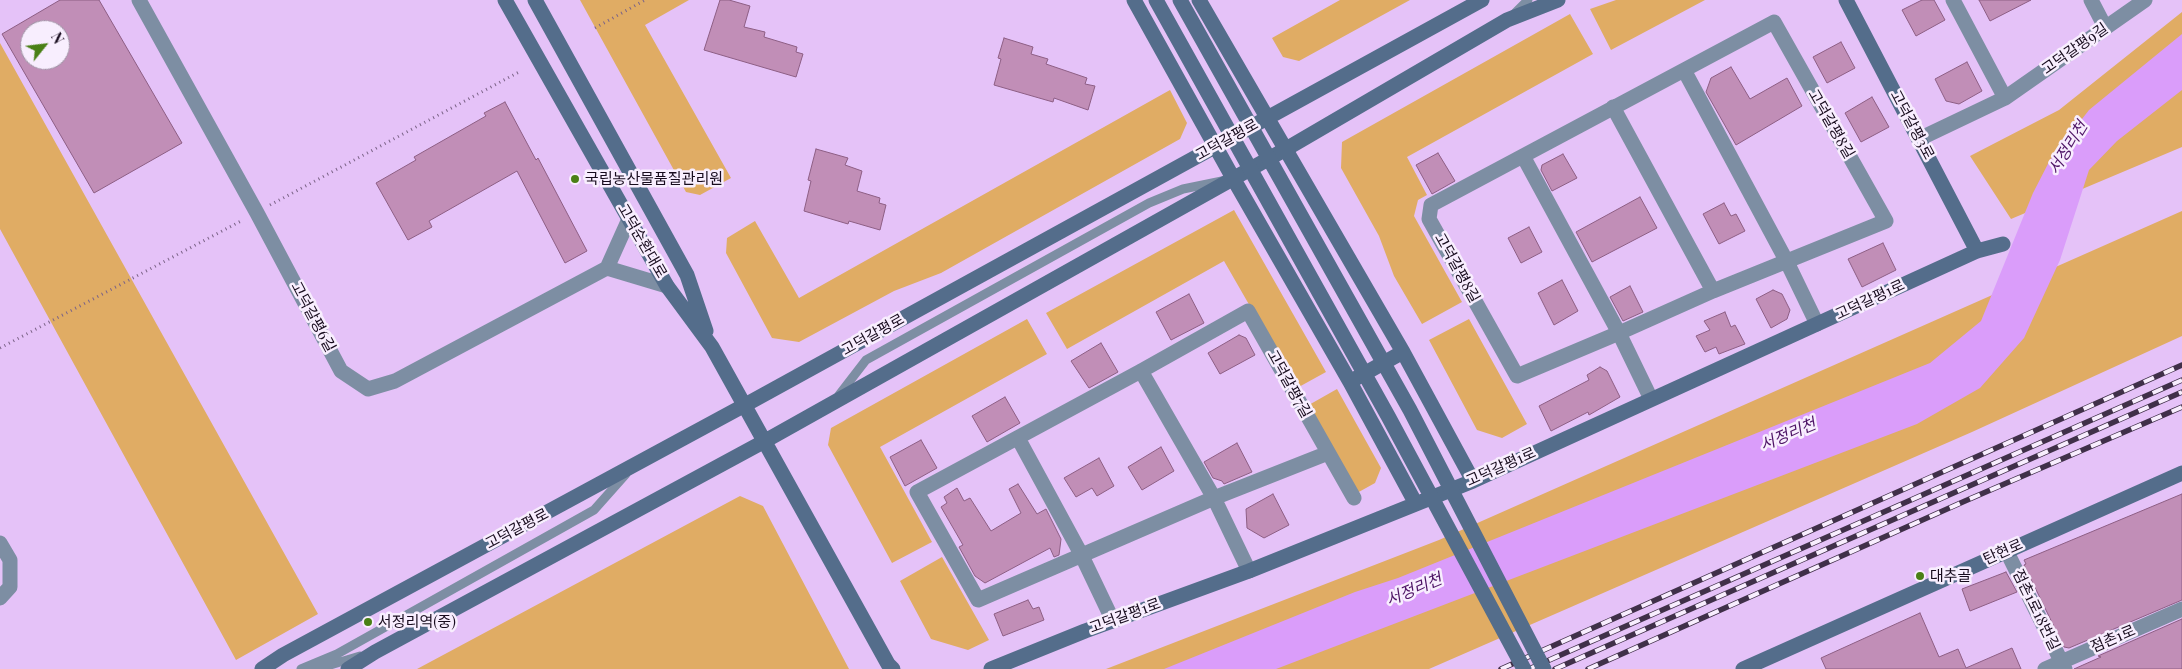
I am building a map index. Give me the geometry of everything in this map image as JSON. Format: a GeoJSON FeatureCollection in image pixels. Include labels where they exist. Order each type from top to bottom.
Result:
{"type":"FeatureCollection","features":[{"type":"Feature","properties":{"kind":"street","name":"고덕갈평6길"},"geometry":{"type":"LineString","coordinates":[[139,0],[252,204],[341,371],[368,389],[395,381],[607,268]]}},
{"type":"Feature","properties":{"kind":"street","name":"고덕순환대로"},"geometry":{"type":"LineString","coordinates":[[505,0],[667,286],[712,347],[765,441]]}},
{"type":"Feature","properties":{"kind":"street","name":"고덕순환대로"},"geometry":{"type":"LineString","coordinates":[[535,0],[687,275],[712,347]]}},
{"type":"Feature","properties":{"kind":"street"},"geometry":{"type":"LineString","coordinates":[[1134,0],[1215,147],[1350,382],[1416,504]]}},
{"type":"Feature","properties":{"kind":"street"},"geometry":{"type":"LineString","coordinates":[[1156,0],[1388,416],[1524,669]]}},
{"type":"Feature","properties":{"kind":"street"},"geometry":{"type":"LineString","coordinates":[[1180,0],[1410,410],[1544,669]]}},
{"type":"Feature","properties":{"kind":"street"},"geometry":{"type":"LineString","coordinates":[[1199,0],[1403,352],[1473,481]]}},
{"type":"Feature","properties":{"kind":"street","name":"고덕갈평로"},"geometry":{"type":"LineString","coordinates":[[262,669],[277,658],[745,405],[1482,0]]}},
{"type":"Feature","properties":{"kind":"street"},"geometry":{"type":"LineString","coordinates":[[348,669],[375,652],[765,441],[1286,149],[1507,20],[1558,0]]}},
{"type":"Feature","properties":{"kind":"street","name":"고덕갈평3로"},"geometry":{"type":"LineString","coordinates":[[1846,0],[1977,250]]}},
{"type":"Feature","properties":{"kind":"street"},"geometry":{"type":"LineString","coordinates":[[1953,0],[2005,98]]}},
{"type":"Feature","properties":{"kind":"street"},"geometry":{"type":"LineString","coordinates":[[2091,0],[2105,27]]}},
{"type":"Feature","properties":{"kind":"street","name":"고덕갈평9길"},"geometry":{"type":"LineString","coordinates":[[1919,139],[2005,98],[2145,0]]}},
{"type":"Feature","properties":{"kind":"street","name":"고덕갈평8길"},"geometry":{"type":"LineString","coordinates":[[1774,22],[1886,221],[1713,291],[1517,376],[1429,219],[1431,205],[1613,107],[1774,22]]}},
{"type":"Feature","properties":{"kind":"street"},"geometry":{"type":"LineString","coordinates":[[1684,70],[1787,262],[1817,324]]}},
{"type":"Feature","properties":{"kind":"street"},"geometry":{"type":"LineString","coordinates":[[1613,107],[1713,291]]}},
{"type":"Feature","properties":{"kind":"street"},"geometry":{"type":"LineString","coordinates":[[1523,156],[1618,333],[1651,399]]}},
{"type":"Feature","properties":{"kind":"street"},"geometry":{"type":"LineString","coordinates":[[629,219],[607,268],[667,286]]}},
{"type":"Feature","properties":{"kind":"street","name":"고덕갈평1로"},"geometry":{"type":"LineString","coordinates":[[990,669],[1249,571],[1473,481],[1977,250],[2003,244]]}},
{"type":"Feature","properties":{"kind":"street","name":"고덕갈평7길"},"geometry":{"type":"LineString","coordinates":[[1248,311],[1328,453],[1214,498],[978,600],[917,492],[1018,438],[1248,311]]}},
{"type":"Feature","properties":{"kind":"street"},"geometry":{"type":"LineString","coordinates":[[1350,382],[1403,352]]}},
{"type":"Feature","properties":{"kind":"street"},"geometry":{"type":"LineString","coordinates":[[1141,371],[1214,498],[1249,571]]}},
{"type":"Feature","properties":{"kind":"street"},"geometry":{"type":"LineString","coordinates":[[1018,438],[1081,554],[1113,621]]}},
{"type":"Feature","properties":{"kind":"street"},"geometry":{"type":"LineString","coordinates":[[765,441],[888,664],[893,669]]}},
{"type":"Feature","properties":{"kind":"street"},"geometry":{"type":"LineString","coordinates":[[1328,453],[1354,498]]}},
{"type":"Feature","properties":{"kind":"street","name":"탄현로"},"geometry":{"type":"LineString","coordinates":[[1743,669],[2182,473]]}},
{"type":"Feature","properties":{"kind":"street"},"geometry":{"type":"LineString","coordinates":[[0,543],[10,560],[10,587],[0,598]]}},
{"type":"Feature","properties":{"kind":"street","name":"점촌1로18번길"},"geometry":{"type":"LineString","coordinates":[[2006,550],[2063,665]]}},
{"type":"Feature","properties":{"kind":"street","name":"점촌1로"},"geometry":{"type":"LineString","coordinates":[[2045,669],[2063,665],[2182,609]]}},
{"type":"Feature","properties":{"kind":"lane"},"geometry":{"type":"LineString","coordinates":[[1507,20],[1528,0]]}},
{"type":"Feature","properties":{"kind":"lane"},"geometry":{"type":"LineString","coordinates":[[834,402],[866,360],[1149,203],[1183,189],[1233,178]]}},
{"type":"Feature","properties":{"kind":"lane"},"geometry":{"type":"LineString","coordinates":[[301,669],[337,654],[594,510],[635,465]]}},
{"type":"Feature","properties":{"kind":"lane"},"geometry":{"type":"LineString","coordinates":[[317,669],[375,652]]}},
{"type":"Feature","properties":{"kind":"path"},"geometry":{"type":"LineString","coordinates":[[595,28],[645,0]]}},
{"type":"Feature","properties":{"kind":"shaded area"},"geometry":{"type":"Polygon","coordinates":[[[580,0],[689,0],[645,25],[731,178],[700,195],[686,192],[580,0]]]}},
{"type":"Feature","properties":{"kind":"shaded area"},"geometry":{"type":"Polygon","coordinates":[[[1340,0],[1410,0],[1299,61],[1283,57],[1272,38],[1340,0]]]}},
{"type":"Feature","properties":{"kind":"shaded area"},"geometry":{"type":"Polygon","coordinates":[[[1616,0],[1705,0],[1611,50],[1590,9],[1616,0]]]}},
{"type":"Feature","properties":{"kind":"shaded area"},"geometry":{"type":"Polygon","coordinates":[[[2182,12],[2182,147],[2011,219],[1970,156],[2059,110],[2182,12]]]}},
{"type":"Feature","properties":{"kind":"shaded area"},"geometry":{"type":"Polygon","coordinates":[[[1570,14],[1593,54],[1407,157],[1427,195],[1418,200],[1414,216],[1462,302],[1422,324],[1394,276],[1379,236],[1341,168],[1342,142],[1570,14]]]}},
{"type":"Feature","properties":{"kind":"shaded area"},"geometry":{"type":"Polygon","coordinates":[[[0,43],[318,614],[236,660],[0,229],[0,43]]]}},
{"type":"Feature","properties":{"kind":"shaded area"},"geometry":{"type":"Polygon","coordinates":[[[1170,90],[1187,123],[1180,139],[941,273],[894,291],[799,342],[772,338],[726,253],[727,238],[755,221],[799,298],[1170,90]]]}},
{"type":"Feature","properties":{"kind":"shaded area"},"geometry":{"type":"Polygon","coordinates":[[[1234,210],[1326,372],[1297,388],[1224,261],[1067,349],[1046,313],[1234,210]]]}},
{"type":"Feature","properties":{"kind":"shaded area"},"geometry":{"type":"Polygon","coordinates":[[[2182,211],[2182,336],[1972,432],[1429,669],[1106,669],[1439,540],[2182,211]]]}},
{"type":"Feature","properties":{"kind":"shaded area"},"geometry":{"type":"Polygon","coordinates":[[[1027,319],[1047,354],[880,447],[932,542],[892,563],[828,445],[831,428],[1027,319]]]}},
{"type":"Feature","properties":{"kind":"shaded area"},"geometry":{"type":"Polygon","coordinates":[[[1469,319],[1527,424],[1502,438],[1477,430],[1429,340],[1469,319]]]}},
{"type":"Feature","properties":{"kind":"shaded area"},"geometry":{"type":"Polygon","coordinates":[[[1337,389],[1381,468],[1375,483],[1357,493],[1307,406],[1337,389]]]}},
{"type":"Feature","properties":{"kind":"shaded area"},"geometry":{"type":"Polygon","coordinates":[[[740,496],[763,506],[849,669],[417,669],[740,496]]]}},
{"type":"Feature","properties":{"kind":"shaded area"},"geometry":{"type":"Polygon","coordinates":[[[942,557],[989,640],[968,650],[931,639],[900,581],[942,557]]]}},
{"type":"Feature","properties":{"kind":"water","name":"서정리천"},"geometry":{"type":"Polygon","coordinates":[[[2182,34],[2182,90],[2117,141],[2089,170],[2060,260],[2024,338],[1980,388],[1917,424],[1276,669],[1164,669],[1355,592],[1398,578],[1930,363],[1981,321],[2033,193],[2050,160],[2089,110],[2182,34]]]}},
{"type":"Feature","properties":{"kind":"building"},"geometry":{"type":"Polygon","coordinates":[[[60,0],[99,0],[182,143],[94,193],[23,70],[70,70],[70,20],[26,20],[60,0]]]}},
{"type":"Feature","properties":{"kind":"building"},"geometry":{"type":"Polygon","coordinates":[[[720,0],[729,0],[750,6],[744,27],[765,32],[764,37],[797,47],[796,52],[803,54],[796,77],[704,50],[720,0]]]}},
{"type":"Feature","properties":{"kind":"building"},"geometry":{"type":"Polygon","coordinates":[[[1922,0],[1934,0],[1945,20],[1916,36],[1902,10],[1922,0]]]}},
{"type":"Feature","properties":{"kind":"building"},"geometry":{"type":"Polygon","coordinates":[[[1979,0],[2031,0],[1990,21],[1979,0]]]}},
{"type":"Feature","properties":{"kind":"building"},"geometry":{"type":"Polygon","coordinates":[[[20,23],[20,65],[2,34],[20,23]]]}},
{"type":"Feature","properties":{"kind":"building"},"geometry":{"type":"Polygon","coordinates":[[[1004,38],[1033,47],[1031,54],[1048,59],[1046,64],[1087,78],[1085,84],[1095,86],[1088,110],[1054,98],[1053,102],[994,85],[1001,59],[998,58],[1004,38]]]}},
{"type":"Feature","properties":{"kind":"building"},"geometry":{"type":"Polygon","coordinates":[[[1841,42],[1855,68],[1827,83],[1813,57],[1841,42]]]}},
{"type":"Feature","properties":{"kind":"building"},"geometry":{"type":"Polygon","coordinates":[[[1967,62],[1982,91],[1959,104],[1946,101],[1935,79],[1967,62]]]}},
{"type":"Feature","properties":{"kind":"building"},"geometry":{"type":"Polygon","coordinates":[[[1731,67],[1750,99],[1787,78],[1802,106],[1736,145],[1706,92],[1711,78],[1731,67]]]}},
{"type":"Feature","properties":{"kind":"building"},"geometry":{"type":"Polygon","coordinates":[[[1872,97],[1889,127],[1861,142],[1845,113],[1872,97]]]}},
{"type":"Feature","properties":{"kind":"building"},"geometry":{"type":"Polygon","coordinates":[[[505,102],[536,160],[538,158],[587,251],[565,263],[517,171],[429,221],[432,227],[408,240],[376,183],[416,160],[414,157],[486,116],[484,113],[505,102]]]}},
{"type":"Feature","properties":{"kind":"building"},"geometry":{"type":"Polygon","coordinates":[[[816,149],[848,158],[845,165],[862,171],[857,191],[880,198],[879,203],[886,205],[880,230],[849,221],[848,224],[804,211],[811,181],[808,180],[816,149]]]}},
{"type":"Feature","properties":{"kind":"building"},"geometry":{"type":"Polygon","coordinates":[[[1438,153],[1455,181],[1432,194],[1416,165],[1438,153]]]}},
{"type":"Feature","properties":{"kind":"building"},"geometry":{"type":"Polygon","coordinates":[[[1563,154],[1577,178],[1552,191],[1541,170],[1542,165],[1563,154]]]}},
{"type":"Feature","properties":{"kind":"building"},"geometry":{"type":"Polygon","coordinates":[[[1640,197],[1657,228],[1592,262],[1576,232],[1640,197]]]}},
{"type":"Feature","properties":{"kind":"building"},"geometry":{"type":"Polygon","coordinates":[[[1724,203],[1731,216],[1736,214],[1745,231],[1719,244],[1703,214],[1724,203]]]}},
{"type":"Feature","properties":{"kind":"building"},"geometry":{"type":"Polygon","coordinates":[[[1529,227],[1542,252],[1521,263],[1508,238],[1529,227]]]}},
{"type":"Feature","properties":{"kind":"building"},"geometry":{"type":"Polygon","coordinates":[[[1883,243],[1896,270],[1862,287],[1848,259],[1883,243]]]}},
{"type":"Feature","properties":{"kind":"building"},"geometry":{"type":"Polygon","coordinates":[[[1562,280],[1578,311],[1554,325],[1538,293],[1562,280]]]}},
{"type":"Feature","properties":{"kind":"building"},"geometry":{"type":"Polygon","coordinates":[[[1630,286],[1643,312],[1623,321],[1610,297],[1630,286]]]}},
{"type":"Feature","properties":{"kind":"building"},"geometry":{"type":"Polygon","coordinates":[[[1773,290],[1782,294],[1790,310],[1787,319],[1771,328],[1756,299],[1773,290]]]}},
{"type":"Feature","properties":{"kind":"building"},"geometry":{"type":"Polygon","coordinates":[[[1189,294],[1204,323],[1171,340],[1156,312],[1189,294]]]}},
{"type":"Feature","properties":{"kind":"building"},"geometry":{"type":"Polygon","coordinates":[[[1725,312],[1731,327],[1735,325],[1745,344],[1719,354],[1716,347],[1705,352],[1696,336],[1710,330],[1704,321],[1725,312]]]}},
{"type":"Feature","properties":{"kind":"building"},"geometry":{"type":"Polygon","coordinates":[[[1239,335],[1246,338],[1255,355],[1220,374],[1208,353],[1239,335]]]}},
{"type":"Feature","properties":{"kind":"building"},"geometry":{"type":"Polygon","coordinates":[[[1101,343],[1118,372],[1089,388],[1071,361],[1101,343]]]}},
{"type":"Feature","properties":{"kind":"building"},"geometry":{"type":"Polygon","coordinates":[[[1600,367],[1607,371],[1620,397],[1589,415],[1588,412],[1551,431],[1539,406],[1589,380],[1587,375],[1600,367]]]}},
{"type":"Feature","properties":{"kind":"building"},"geometry":{"type":"Polygon","coordinates":[[[1005,397],[1020,423],[987,442],[972,416],[1005,397]]]}},
{"type":"Feature","properties":{"kind":"building"},"geometry":{"type":"Polygon","coordinates":[[[921,440],[937,468],[905,486],[890,457],[921,440]]]}},
{"type":"Feature","properties":{"kind":"building"},"geometry":{"type":"Polygon","coordinates":[[[1237,443],[1252,472],[1224,484],[1222,481],[1213,478],[1204,462],[1237,443]]]}},
{"type":"Feature","properties":{"kind":"building"},"geometry":{"type":"Polygon","coordinates":[[[1161,447],[1174,471],[1142,490],[1128,467],[1161,447]]]}},
{"type":"Feature","properties":{"kind":"building"},"geometry":{"type":"Polygon","coordinates":[[[1099,458],[1114,486],[1097,496],[1092,488],[1076,497],[1064,478],[1099,458]]]}},
{"type":"Feature","properties":{"kind":"building"},"geometry":{"type":"Polygon","coordinates":[[[1018,484],[1037,514],[1046,509],[1061,539],[1059,555],[1054,557],[1050,548],[985,583],[975,576],[959,547],[963,545],[941,507],[947,503],[944,497],[957,488],[964,501],[970,498],[991,531],[1021,513],[1009,489],[1018,484]]]}},
{"type":"Feature","properties":{"kind":"building"},"geometry":{"type":"Polygon","coordinates":[[[1273,494],[1289,525],[1264,538],[1247,528],[1246,509],[1273,494]]]}},
{"type":"Feature","properties":{"kind":"building"},"geometry":{"type":"Polygon","coordinates":[[[2182,494],[2182,600],[2069,648],[2064,647],[2024,565],[2026,564],[2024,560],[2182,494]]]}},
{"type":"Feature","properties":{"kind":"building"},"geometry":{"type":"Polygon","coordinates":[[[2006,572],[2017,592],[1970,611],[1962,589],[2006,572]]]}},
{"type":"Feature","properties":{"kind":"building"},"geometry":{"type":"Polygon","coordinates":[[[1028,600],[1033,609],[1039,607],[1044,620],[1003,636],[994,614],[1028,600]]]}},
{"type":"Feature","properties":{"kind":"building"},"geometry":{"type":"Polygon","coordinates":[[[1920,613],[1939,657],[1958,649],[1966,668],[2012,648],[2021,669],[1826,669],[1821,658],[1920,613]]]}},
{"type":"Feature","properties":{"kind":"building"},"geometry":{"type":"Polygon","coordinates":[[[2182,619],[2182,669],[2074,669],[2101,657],[2098,656],[2182,619]]]}},
{"type":"Feature","properties":{"kind":"railway"},"geometry":{"type":"LineString","coordinates":[[1501,669],[2182,365]]}},
{"type":"Feature","properties":{"kind":"railway"},"geometry":{"type":"LineString","coordinates":[[1529,669],[2182,380]]}},
{"type":"Feature","properties":{"kind":"railway"},"geometry":{"type":"LineString","coordinates":[[1555,669],[2182,392]]}},
{"type":"Feature","properties":{"kind":"railway"},"geometry":{"type":"LineString","coordinates":[[1588,669],[1965,501],[2182,407]]}},
{"type":"Feature","properties":{"kind":"place","name":"국립농산물품질관리원"},"geometry":{"type":"Point","coordinates":[575,179]}},
{"type":"Feature","properties":{"kind":"place","name":"대추골"},"geometry":{"type":"Point","coordinates":[1920,576]}},
{"type":"Feature","properties":{"kind":"place","name":"서정리역(중)"},"geometry":{"type":"Point","coordinates":[368,622]}}]}
